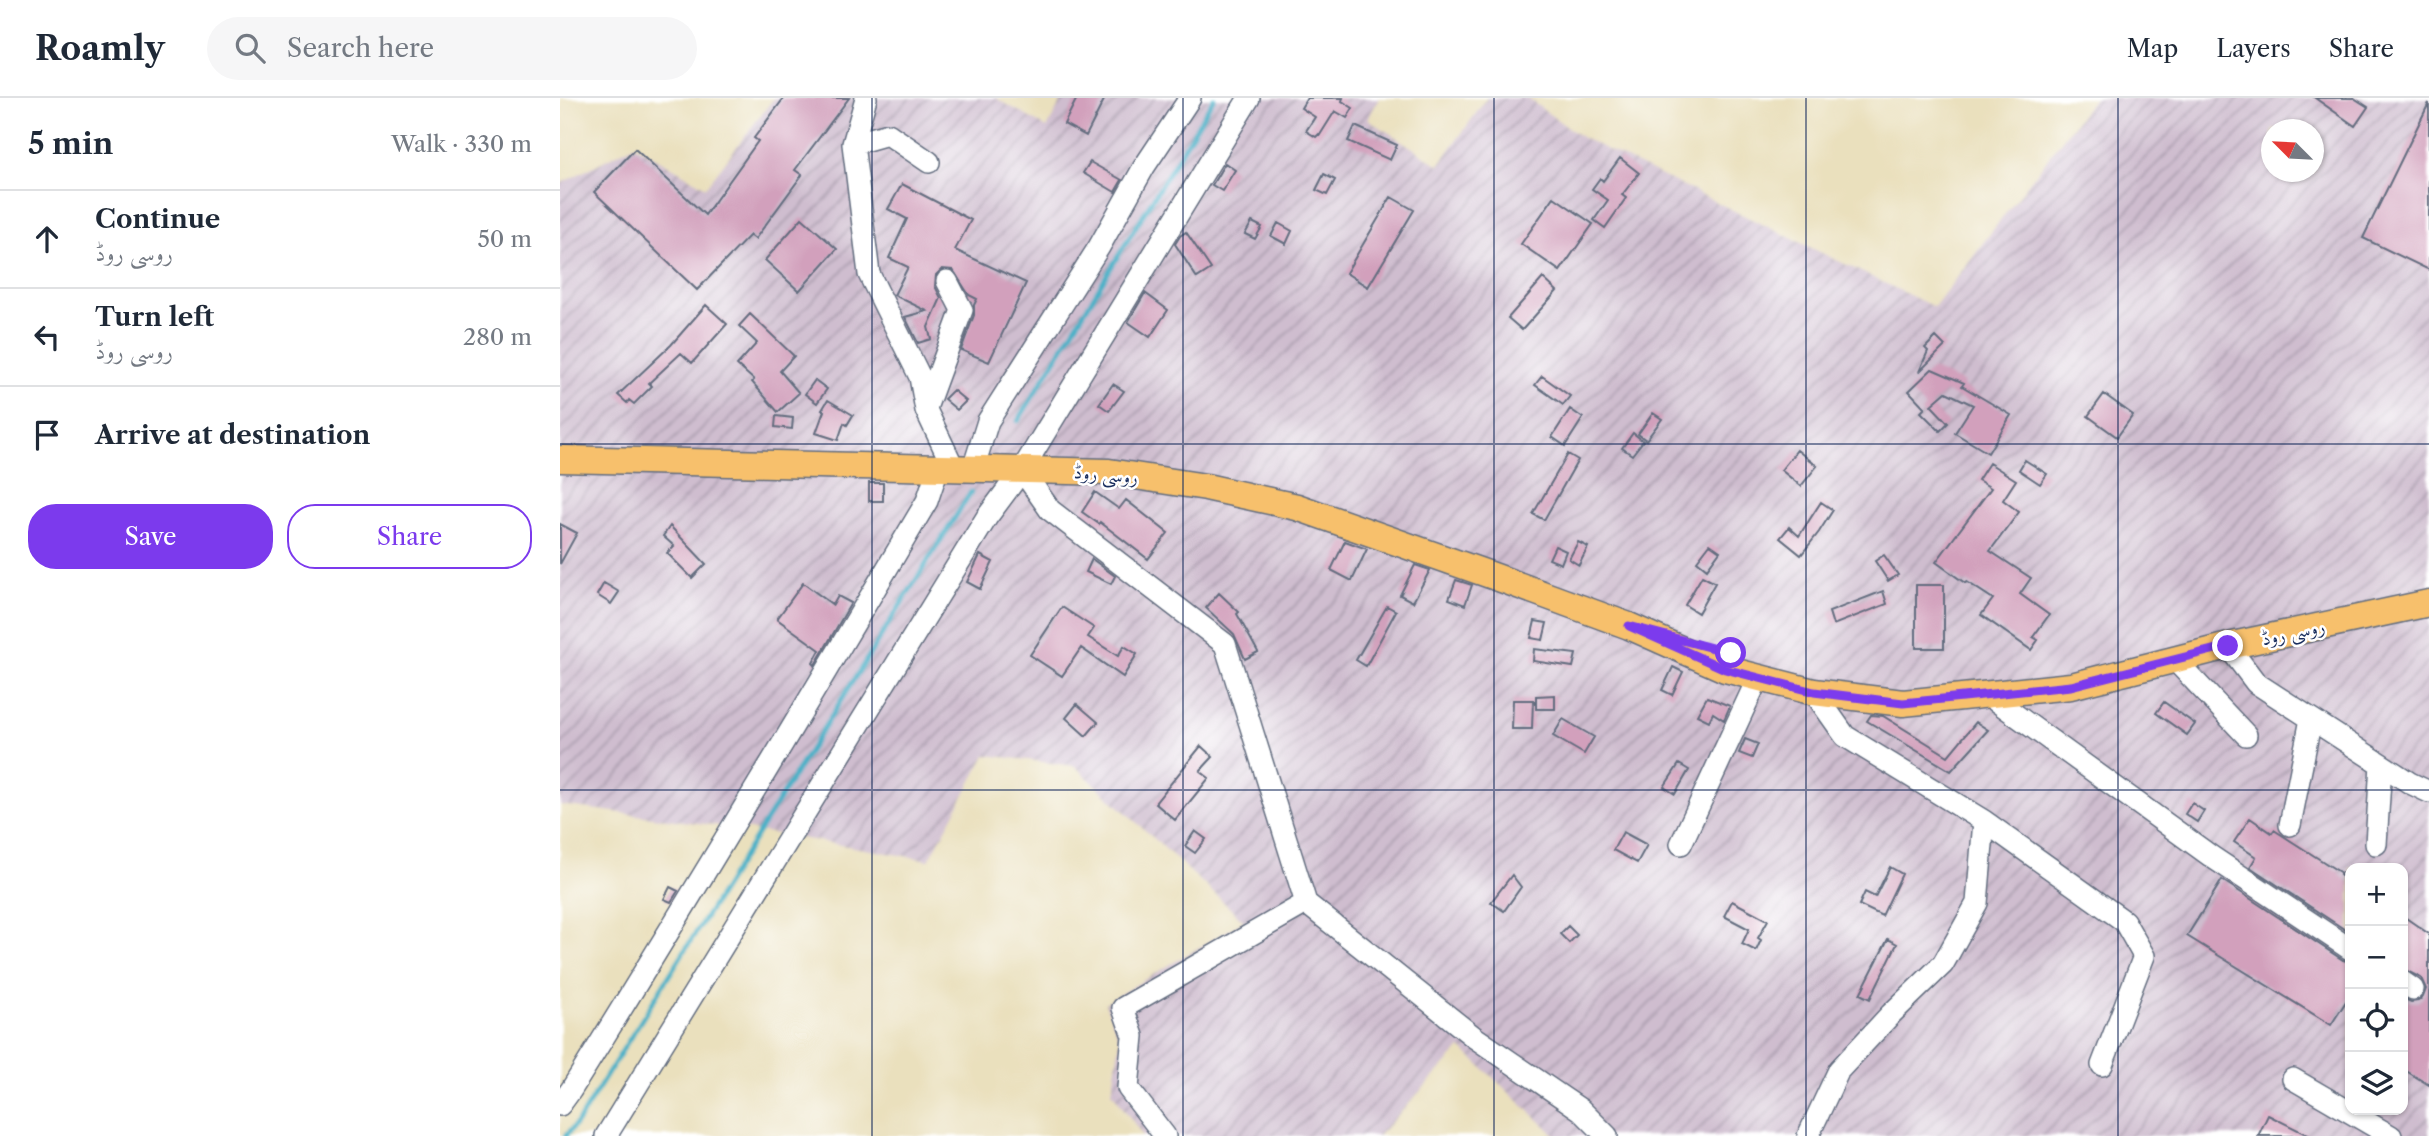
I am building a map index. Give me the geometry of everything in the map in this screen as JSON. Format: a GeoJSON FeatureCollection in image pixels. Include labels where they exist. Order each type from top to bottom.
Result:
{"type":"FeatureCollection","features":[{"type":"Feature","properties":{"kind":"main road","name":"روسی روڈ"},"geometry":{"type":"LineString","coordinates":[[560,459],[1109,472],[1206,487],[1297,507],[1629,626],[1725,669],[1814,692],[1903,703],[2071,686],[2228,646],[2429,603]]}},
{"type":"Feature","properties":{"kind":"main road","name":"روسی روڈ"},"geometry":{"type":"LineString","coordinates":[[1629,626],[1817,675],[1903,685],[2068,669],[2224,629],[2429,585]]}},
{"type":"Feature","properties":{"kind":"street"},"geometry":{"type":"LineString","coordinates":[[866,98],[853,144],[869,274],[920,377],[926,410],[955,469]]}},
{"type":"Feature","properties":{"kind":"street"},"geometry":{"type":"LineString","coordinates":[[560,1105],[659,950],[927,501],[955,469],[988,421],[1099,247],[1144,167],[1190,98]]}},
{"type":"Feature","properties":{"kind":"street"},"geometry":{"type":"LineString","coordinates":[[606,1136],[1249,98]]}},
{"type":"Feature","properties":{"kind":"street"},"geometry":{"type":"LineString","coordinates":[[853,144],[888,134],[929,162]]}},
{"type":"Feature","properties":{"kind":"street"},"geometry":{"type":"LineString","coordinates":[[926,410],[962,310],[947,281]]}},
{"type":"Feature","properties":{"kind":"street"},"geometry":{"type":"LineString","coordinates":[[1021,470],[1050,510],[1226,644],[1306,903],[1474,1037],[1581,1110],[1607,1136]]}},
{"type":"Feature","properties":{"kind":"street"},"geometry":{"type":"LineString","coordinates":[[2228,646],[2256,683],[2429,792]]}},
{"type":"Feature","properties":{"kind":"street"},"geometry":{"type":"LineString","coordinates":[[2175,660],[2246,735]]}},
{"type":"Feature","properties":{"kind":"street"},"geometry":{"type":"LineString","coordinates":[[1681,844],[1758,678]]}},
{"type":"Feature","properties":{"kind":"street"},"geometry":{"type":"LineString","coordinates":[[1814,692],[1845,736],[1984,821],[2124,921],[2144,956],[2102,1065]]}},
{"type":"Feature","properties":{"kind":"street"},"geometry":{"type":"LineString","coordinates":[[1988,695],[2212,857],[2345,946]]}},
{"type":"Feature","properties":{"kind":"street"},"geometry":{"type":"LineString","coordinates":[[2290,825],[2311,719]]}},
{"type":"Feature","properties":{"kind":"street"},"geometry":{"type":"LineString","coordinates":[[2376,844],[2381,764]]}},
{"type":"Feature","properties":{"kind":"street"},"geometry":{"type":"LineString","coordinates":[[1808,1136],[1839,1069],[1943,964],[1977,902],[1984,821]]}},
{"type":"Feature","properties":{"kind":"street"},"geometry":{"type":"LineString","coordinates":[[1165,1136],[1128,1088],[1133,1036],[1123,1008],[1306,903]]}},
{"type":"Feature","properties":{"kind":"street"},"geometry":{"type":"LineString","coordinates":[[2293,1079],[2391,1136]]}},
{"type":"Feature","properties":{"kind":"shaded area"},"geometry":{"type":"Polygon","coordinates":[[[774,98],[996,98],[1047,128],[1063,98],[1379,98],[1368,119],[1439,165],[1487,98],[1527,98],[1581,137],[1934,307],[2094,98],[2429,98],[2429,1136],[1556,1136],[1461,1048],[1378,1136],[1143,1136],[1112,1092],[1120,1041],[1105,1003],[1244,921],[1075,766],[986,755],[929,860],[759,831],[560,805],[560,184],[634,145],[706,187],[774,98]]]}},
{"type":"Feature","properties":{"kind":"building"},"geometry":{"type":"Polygon","coordinates":[[[784,98],[849,98],[795,170],[802,175],[755,239],[750,235],[697,290],[594,192],[635,149],[705,215],[758,141],[754,138],[784,98]]]}},
{"type":"Feature","properties":{"kind":"building"},"geometry":{"type":"Polygon","coordinates":[[[1077,98],[1105,98],[1086,136],[1064,124],[1077,98]]]}},
{"type":"Feature","properties":{"kind":"building"},"geometry":{"type":"Polygon","coordinates":[[[1307,98],[1343,98],[1342,101],[1353,108],[1347,118],[1335,111],[1316,137],[1306,131],[1315,117],[1301,108],[1307,98]]]}},
{"type":"Feature","properties":{"kind":"building"},"geometry":{"type":"Polygon","coordinates":[[[2315,98],[2354,98],[2368,107],[2355,126],[2315,98]]]}},
{"type":"Feature","properties":{"kind":"building"},"geometry":{"type":"Polygon","coordinates":[[[2429,103],[2429,270],[2363,238],[2429,103]]]}},
{"type":"Feature","properties":{"kind":"building"},"geometry":{"type":"Polygon","coordinates":[[[1355,126],[1397,145],[1390,160],[1348,141],[1355,126]]]}},
{"type":"Feature","properties":{"kind":"building"},"geometry":{"type":"Polygon","coordinates":[[[1620,158],[1639,173],[1622,195],[1626,198],[1605,228],[1594,220],[1608,200],[1592,189],[1600,178],[1603,181],[1620,158]]]}},
{"type":"Feature","properties":{"kind":"building"},"geometry":{"type":"Polygon","coordinates":[[[1090,162],[1122,180],[1115,192],[1083,173],[1090,162]]]}},
{"type":"Feature","properties":{"kind":"building"},"geometry":{"type":"Polygon","coordinates":[[[1225,163],[1235,170],[1222,191],[1212,185],[1225,163]]]}},
{"type":"Feature","properties":{"kind":"building"},"geometry":{"type":"Polygon","coordinates":[[[1324,174],[1335,180],[1327,195],[1316,190],[1324,174]]]}},
{"type":"Feature","properties":{"kind":"building"},"geometry":{"type":"Polygon","coordinates":[[[902,184],[971,220],[955,250],[1026,283],[989,362],[961,350],[977,299],[969,295],[953,270],[942,269],[936,275],[935,286],[941,298],[928,327],[931,339],[918,343],[905,317],[927,311],[894,295],[908,267],[889,258],[907,219],[888,209],[902,184]]]}},
{"type":"Feature","properties":{"kind":"building"},"geometry":{"type":"Polygon","coordinates":[[[1391,197],[1414,210],[1368,287],[1346,273],[1391,197]]]}},
{"type":"Feature","properties":{"kind":"building"},"geometry":{"type":"Polygon","coordinates":[[[1554,197],[1593,224],[1560,271],[1521,244],[1554,197]]]}},
{"type":"Feature","properties":{"kind":"building"},"geometry":{"type":"Polygon","coordinates":[[[802,218],[837,249],[799,291],[765,260],[802,218]]]}},
{"type":"Feature","properties":{"kind":"building"},"geometry":{"type":"Polygon","coordinates":[[[1252,222],[1262,227],[1255,239],[1245,234],[1252,222]]]}},
{"type":"Feature","properties":{"kind":"building"},"geometry":{"type":"Polygon","coordinates":[[[1278,223],[1292,231],[1286,244],[1271,236],[1278,223]]]}},
{"type":"Feature","properties":{"kind":"building"},"geometry":{"type":"Polygon","coordinates":[[[1186,232],[1211,269],[1197,278],[1175,244],[1186,232]]]}},
{"type":"Feature","properties":{"kind":"building"},"geometry":{"type":"Polygon","coordinates":[[[1543,278],[1557,291],[1522,330],[1508,318],[1543,278]]]}},
{"type":"Feature","properties":{"kind":"building"},"geometry":{"type":"Polygon","coordinates":[[[1145,293],[1168,310],[1150,337],[1128,322],[1145,293]]]}},
{"type":"Feature","properties":{"kind":"building"},"geometry":{"type":"Polygon","coordinates":[[[706,305],[727,324],[692,363],[681,353],[649,383],[652,386],[634,404],[629,400],[627,403],[618,395],[671,345],[706,305]]]}},
{"type":"Feature","properties":{"kind":"building"},"geometry":{"type":"Polygon","coordinates":[[[750,314],[794,356],[780,371],[799,393],[778,412],[752,382],[754,380],[737,365],[757,343],[739,326],[750,314]]]}},
{"type":"Feature","properties":{"kind":"building"},"geometry":{"type":"Polygon","coordinates":[[[1936,337],[1945,346],[1919,372],[1928,351],[1925,348],[1936,337]]]}},
{"type":"Feature","properties":{"kind":"building"},"geometry":{"type":"Polygon","coordinates":[[[1932,369],[1964,383],[1962,386],[2011,415],[1988,453],[1955,433],[1973,405],[1946,392],[1931,405],[1948,423],[1940,431],[1921,412],[1925,408],[1909,391],[1932,369]]]}},
{"type":"Feature","properties":{"kind":"building"},"geometry":{"type":"Polygon","coordinates":[[[1542,376],[1570,396],[1563,405],[1535,385],[1542,376]]]}},
{"type":"Feature","properties":{"kind":"building"},"geometry":{"type":"Polygon","coordinates":[[[815,380],[827,389],[817,403],[805,394],[815,380]]]}},
{"type":"Feature","properties":{"kind":"building"},"geometry":{"type":"Polygon","coordinates":[[[1113,384],[1124,391],[1109,411],[1099,404],[1113,384]]]}},
{"type":"Feature","properties":{"kind":"building"},"geometry":{"type":"Polygon","coordinates":[[[953,390],[966,401],[957,410],[944,399],[953,390]]]}},
{"type":"Feature","properties":{"kind":"building"},"geometry":{"type":"Polygon","coordinates":[[[2104,394],[2133,415],[2117,437],[2088,416],[2104,394]]]}},
{"type":"Feature","properties":{"kind":"building"},"geometry":{"type":"Polygon","coordinates":[[[828,400],[853,415],[847,425],[844,423],[838,440],[816,433],[824,411],[822,410],[828,400]]]}},
{"type":"Feature","properties":{"kind":"building"},"geometry":{"type":"Polygon","coordinates":[[[1570,409],[1583,418],[1565,446],[1552,437],[1570,409]]]}},
{"type":"Feature","properties":{"kind":"building"},"geometry":{"type":"Polygon","coordinates":[[[1653,413],[1662,419],[1646,440],[1638,434],[1653,413]]]}},
{"type":"Feature","properties":{"kind":"building"},"geometry":{"type":"Polygon","coordinates":[[[776,416],[793,418],[792,429],[775,427],[776,416]]]}},
{"type":"Feature","properties":{"kind":"building"},"geometry":{"type":"Polygon","coordinates":[[[1633,433],[1643,441],[1632,455],[1622,448],[1633,433]]]}},
{"type":"Feature","properties":{"kind":"building"},"geometry":{"type":"Polygon","coordinates":[[[1797,450],[1817,466],[1801,486],[1781,470],[1797,450]]]}},
{"type":"Feature","properties":{"kind":"building"},"geometry":{"type":"Polygon","coordinates":[[[1568,454],[1578,460],[1544,520],[1533,514],[1568,454]]]}},
{"type":"Feature","properties":{"kind":"building"},"geometry":{"type":"Polygon","coordinates":[[[2025,460],[2047,474],[2040,484],[2019,470],[2025,460]]]}},
{"type":"Feature","properties":{"kind":"building"},"geometry":{"type":"Polygon","coordinates":[[[1989,463],[2016,480],[2003,500],[2019,512],[1990,551],[2031,578],[2020,594],[2049,615],[2033,637],[2038,640],[2031,650],[1981,615],[1993,599],[1936,562],[1991,488],[1978,480],[1989,463]]]}},
{"type":"Feature","properties":{"kind":"building"},"geometry":{"type":"Polygon","coordinates":[[[869,483],[883,483],[883,501],[869,501],[869,483]]]}},
{"type":"Feature","properties":{"kind":"building"},"geometry":{"type":"Polygon","coordinates":[[[1095,492],[1119,509],[1126,500],[1168,533],[1148,559],[1100,522],[1099,524],[1082,512],[1095,492]]]}},
{"type":"Feature","properties":{"kind":"building"},"geometry":{"type":"Polygon","coordinates":[[[1821,502],[1833,510],[1801,555],[1780,538],[1789,527],[1799,536],[1821,502]]]}},
{"type":"Feature","properties":{"kind":"building"},"geometry":{"type":"Polygon","coordinates":[[[560,524],[577,533],[560,564],[560,524]]]}},
{"type":"Feature","properties":{"kind":"building"},"geometry":{"type":"Polygon","coordinates":[[[670,526],[706,564],[692,578],[667,553],[674,546],[663,536],[670,526]]]}},
{"type":"Feature","properties":{"kind":"building"},"geometry":{"type":"Polygon","coordinates":[[[1345,541],[1367,549],[1352,581],[1331,570],[1345,541]]]}},
{"type":"Feature","properties":{"kind":"building"},"geometry":{"type":"Polygon","coordinates":[[[1578,542],[1588,547],[1579,565],[1569,559],[1578,542]]]}},
{"type":"Feature","properties":{"kind":"building"},"geometry":{"type":"Polygon","coordinates":[[[1710,544],[1720,551],[1707,569],[1697,561],[1710,544]]]}},
{"type":"Feature","properties":{"kind":"building"},"geometry":{"type":"Polygon","coordinates":[[[1555,546],[1566,551],[1561,564],[1549,559],[1555,546]]]}},
{"type":"Feature","properties":{"kind":"building"},"geometry":{"type":"Polygon","coordinates":[[[980,555],[993,562],[980,589],[967,582],[980,555]]]}},
{"type":"Feature","properties":{"kind":"building"},"geometry":{"type":"Polygon","coordinates":[[[1884,555],[1898,575],[1888,581],[1875,561],[1884,555]]]}},
{"type":"Feature","properties":{"kind":"building"},"geometry":{"type":"Polygon","coordinates":[[[1092,559],[1115,576],[1111,584],[1086,572],[1092,559]]]}},
{"type":"Feature","properties":{"kind":"building"},"geometry":{"type":"Polygon","coordinates":[[[1415,565],[1430,570],[1413,602],[1400,595],[1415,565]]]}},
{"type":"Feature","properties":{"kind":"building"},"geometry":{"type":"Polygon","coordinates":[[[1702,576],[1715,583],[1698,613],[1685,605],[1702,576]]]}},
{"type":"Feature","properties":{"kind":"building"},"geometry":{"type":"Polygon","coordinates":[[[1456,580],[1472,585],[1465,605],[1449,599],[1456,580]]]}},
{"type":"Feature","properties":{"kind":"building"},"geometry":{"type":"Polygon","coordinates":[[[604,583],[619,592],[611,604],[597,595],[604,583]]]}},
{"type":"Feature","properties":{"kind":"building"},"geometry":{"type":"Polygon","coordinates":[[[803,583],[833,605],[838,596],[851,603],[815,665],[813,663],[820,650],[777,619],[803,583]]]}},
{"type":"Feature","properties":{"kind":"building"},"geometry":{"type":"Polygon","coordinates":[[[1916,585],[1944,585],[1944,648],[1916,648],[1916,585]]]}},
{"type":"Feature","properties":{"kind":"building"},"geometry":{"type":"Polygon","coordinates":[[[1883,591],[1887,604],[1833,625],[1829,612],[1883,591]]]}},
{"type":"Feature","properties":{"kind":"building"},"geometry":{"type":"Polygon","coordinates":[[[1219,593],[1239,612],[1237,614],[1258,652],[1245,659],[1234,634],[1206,608],[1219,593]]]}},
{"type":"Feature","properties":{"kind":"building"},"geometry":{"type":"Polygon","coordinates":[[[1387,606],[1396,611],[1366,666],[1356,660],[1387,606]]]}},
{"type":"Feature","properties":{"kind":"building"},"geometry":{"type":"Polygon","coordinates":[[[1062,607],[1094,628],[1088,637],[1118,656],[1124,646],[1137,654],[1123,677],[1081,648],[1062,676],[1030,655],[1062,607]]]}},
{"type":"Feature","properties":{"kind":"building"},"geometry":{"type":"Polygon","coordinates":[[[1535,621],[1547,623],[1543,640],[1531,638],[1535,621]]]}},
{"type":"Feature","properties":{"kind":"building"},"geometry":{"type":"Polygon","coordinates":[[[1534,649],[1576,654],[1573,667],[1533,661],[1534,649]]]}},
{"type":"Feature","properties":{"kind":"building"},"geometry":{"type":"Polygon","coordinates":[[[1673,667],[1683,672],[1672,695],[1662,690],[1673,667]]]}},
{"type":"Feature","properties":{"kind":"building"},"geometry":{"type":"Polygon","coordinates":[[[1555,695],[1555,709],[1536,709],[1536,696],[1555,695]]]}},
{"type":"Feature","properties":{"kind":"building"},"geometry":{"type":"Polygon","coordinates":[[[1707,697],[1730,706],[1724,720],[1713,713],[1709,721],[1697,715],[1707,697]]]}},
{"type":"Feature","properties":{"kind":"building"},"geometry":{"type":"Polygon","coordinates":[[[1513,700],[1533,700],[1532,729],[1512,729],[1513,700]]]}},
{"type":"Feature","properties":{"kind":"building"},"geometry":{"type":"Polygon","coordinates":[[[2164,702],[2195,724],[2187,735],[2156,713],[2164,702]]]}},
{"type":"Feature","properties":{"kind":"building"},"geometry":{"type":"Polygon","coordinates":[[[1077,704],[1098,722],[1086,736],[1066,718],[1077,704]]]}},
{"type":"Feature","properties":{"kind":"building"},"geometry":{"type":"Polygon","coordinates":[[[1871,715],[1883,716],[1948,756],[1976,722],[1988,730],[1951,771],[1867,721],[1871,715]]]}},
{"type":"Feature","properties":{"kind":"building"},"geometry":{"type":"Polygon","coordinates":[[[1563,719],[1594,737],[1584,754],[1553,736],[1563,719]]]}},
{"type":"Feature","properties":{"kind":"building"},"geometry":{"type":"Polygon","coordinates":[[[1745,739],[1758,744],[1752,758],[1739,753],[1745,739]]]}},
{"type":"Feature","properties":{"kind":"building"},"geometry":{"type":"Polygon","coordinates":[[[1201,746],[1213,757],[1200,771],[1209,778],[1175,820],[1155,803],[1201,746]]]}},
{"type":"Feature","properties":{"kind":"building"},"geometry":{"type":"Polygon","coordinates":[[[1679,764],[1689,770],[1675,794],[1664,787],[1679,764]]]}},
{"type":"Feature","properties":{"kind":"building"},"geometry":{"type":"Polygon","coordinates":[[[2192,803],[2204,811],[2197,822],[2185,814],[2192,803]]]}},
{"type":"Feature","properties":{"kind":"building"},"geometry":{"type":"Polygon","coordinates":[[[2250,818],[2272,833],[2274,830],[2341,873],[2345,879],[2345,930],[2250,867],[2256,857],[2234,842],[2250,818]]]}},
{"type":"Feature","properties":{"kind":"building"},"geometry":{"type":"Polygon","coordinates":[[[1195,831],[1206,839],[1195,853],[1185,846],[1195,831]]]}},
{"type":"Feature","properties":{"kind":"building"},"geometry":{"type":"Polygon","coordinates":[[[1623,832],[1647,845],[1637,863],[1613,850],[1623,832]]]}},
{"type":"Feature","properties":{"kind":"building"},"geometry":{"type":"Polygon","coordinates":[[[1890,867],[1902,874],[1882,916],[1859,905],[1865,892],[1875,897],[1890,867]]]}},
{"type":"Feature","properties":{"kind":"building"},"geometry":{"type":"Polygon","coordinates":[[[1512,875],[1521,887],[1504,911],[1491,902],[1512,875]]]}},
{"type":"Feature","properties":{"kind":"building"},"geometry":{"type":"Polygon","coordinates":[[[2222,880],[2345,961],[2345,1003],[2331,1025],[2187,936],[2222,880]]]}},
{"type":"Feature","properties":{"kind":"building"},"geometry":{"type":"Polygon","coordinates":[[[670,887],[678,891],[671,902],[664,899],[670,887]]]}},
{"type":"Feature","properties":{"kind":"building"},"geometry":{"type":"Polygon","coordinates":[[[1732,901],[1768,920],[1758,938],[1761,940],[1756,951],[1742,944],[1749,929],[1724,916],[1732,901]]]}},
{"type":"Feature","properties":{"kind":"building"},"geometry":{"type":"Polygon","coordinates":[[[2408,919],[2429,934],[2429,1085],[2408,1072],[2408,1000],[2418,1001],[2423,997],[2426,989],[2421,978],[2408,972],[2408,919]]]}},
{"type":"Feature","properties":{"kind":"building"},"geometry":{"type":"Polygon","coordinates":[[[1568,926],[1577,935],[1569,943],[1560,934],[1568,926]]]}},
{"type":"Feature","properties":{"kind":"building"},"geometry":{"type":"Polygon","coordinates":[[[1888,939],[1897,944],[1870,999],[1860,994],[1888,939]]]}},
{"type":"Feature","properties":{"kind":"building"},"geometry":{"type":"Polygon","coordinates":[[[2268,1115],[2310,1136],[2258,1136],[2268,1115]]]}},
{"type":"Feature","properties":{"kind":"waterway"},"geometry":{"type":"LineString","coordinates":[[1018,421],[1214,98]]}},
{"type":"Feature","properties":{"kind":"waterway"},"geometry":{"type":"LineString","coordinates":[[565,1136],[577,1123],[971,492]]}},
{"type":"Feature","properties":{"kind":"route"},"geometry":{"type":"LineString","coordinates":[[1731,653],[1629,626],[1725,669],[1814,692],[1903,703],[2071,686],[2228,646]]}}]}
